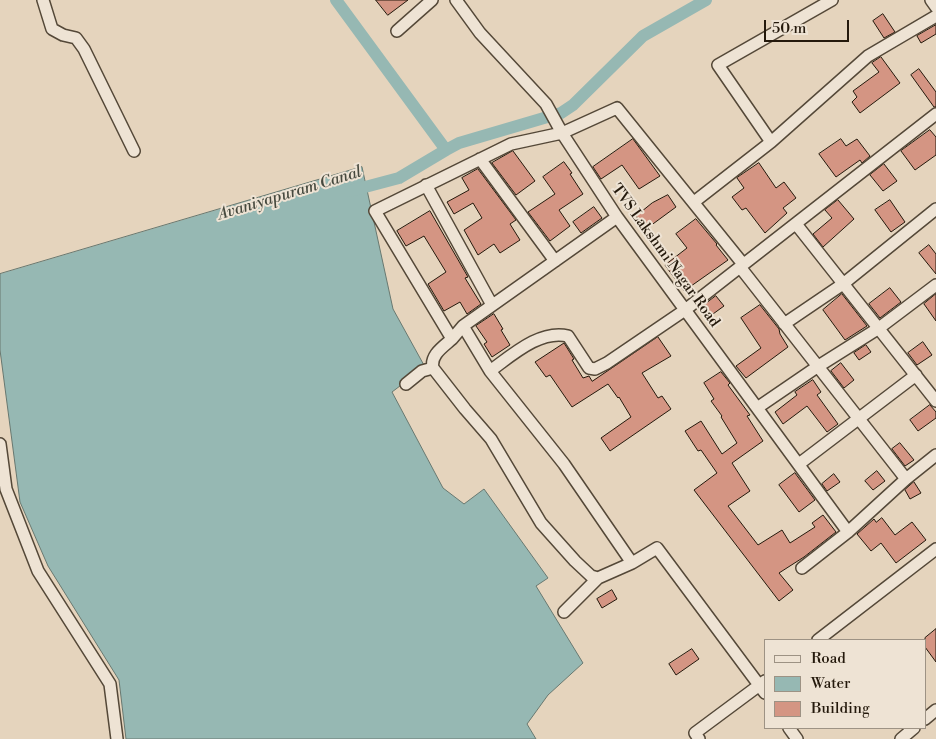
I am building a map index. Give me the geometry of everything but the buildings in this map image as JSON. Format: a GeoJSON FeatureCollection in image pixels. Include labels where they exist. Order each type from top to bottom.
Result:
{"type":"FeatureCollection","features":[{"type":"Feature","properties":{"kind":"street"},"geometry":{"type":"LineString","coordinates":[[43,0],[52,29],[62,35],[76,38],[84,49],[134,151]]}},
{"type":"Feature","properties":{"kind":"street"},"geometry":{"type":"LineString","coordinates":[[397,31],[432,0]]}},
{"type":"Feature","properties":{"kind":"street","name":"TVS Lakshmi Nagar Road"},"geometry":{"type":"LineString","coordinates":[[456,0],[480,34],[546,104],[562,133],[617,217],[848,532]]}},
{"type":"Feature","properties":{"kind":"street"},"geometry":{"type":"LineString","coordinates":[[771,142],[718,65],[832,0]]}},
{"type":"Feature","properties":{"kind":"street"},"geometry":{"type":"LineString","coordinates":[[931,0],[936,7]]}},
{"type":"Feature","properties":{"kind":"street"},"geometry":{"type":"LineString","coordinates":[[694,202],[771,142],[868,56],[936,16]]}},
{"type":"Feature","properties":{"kind":"street"},"geometry":{"type":"LineString","coordinates":[[452,339],[375,211],[510,144],[562,133],[617,108],[694,202],[784,324],[906,479]]}},
{"type":"Feature","properties":{"kind":"street"},"geometry":{"type":"LineString","coordinates":[[490,371],[519,350],[538,340],[558,334],[568,336],[589,368],[595,369],[607,363],[685,310],[936,114]]}},
{"type":"Feature","properties":{"kind":"street"},"geometry":{"type":"LineString","coordinates":[[480,159],[555,261]]}},
{"type":"Feature","properties":{"kind":"street"},"geometry":{"type":"LineString","coordinates":[[426,185],[492,305]]}},
{"type":"Feature","properties":{"kind":"street"},"geometry":{"type":"LineString","coordinates":[[784,324],[843,284],[936,208]]}},
{"type":"Feature","properties":{"kind":"street"},"geometry":{"type":"LineString","coordinates":[[598,578],[591,576],[574,561],[542,523],[492,439],[465,409],[433,368],[432,361],[434,356],[463,326],[617,217]]}},
{"type":"Feature","properties":{"kind":"street"},"geometry":{"type":"LineString","coordinates":[[796,224],[936,401]]}},
{"type":"Feature","properties":{"kind":"street"},"geometry":{"type":"LineString","coordinates":[[757,408],[879,328],[936,285]]}},
{"type":"Feature","properties":{"kind":"street"},"geometry":{"type":"LineString","coordinates":[[463,326],[490,371],[564,464],[632,563]]}},
{"type":"Feature","properties":{"kind":"street"},"geometry":{"type":"LineString","coordinates":[[406,384],[422,371],[433,368]]}},
{"type":"Feature","properties":{"kind":"street"},"geometry":{"type":"LineString","coordinates":[[798,464],[916,375]]}},
{"type":"Feature","properties":{"kind":"street"},"geometry":{"type":"LineString","coordinates":[[0,444],[6,489],[38,571],[110,684],[118,739]]}},
{"type":"Feature","properties":{"kind":"street"},"geometry":{"type":"LineString","coordinates":[[802,568],[848,532],[906,479],[936,455]]}},
{"type":"Feature","properties":{"kind":"street"},"geometry":{"type":"LineString","coordinates":[[564,612],[598,578],[632,563],[658,548],[763,686],[693,737]]}},
{"type":"Feature","properties":{"kind":"street"},"geometry":{"type":"LineString","coordinates":[[831,636],[936,549]]}},
{"type":"Feature","properties":{"kind":"street"},"geometry":{"type":"LineString","coordinates":[[926,718],[936,710]]}},
{"type":"Feature","properties":{"kind":"water"},"geometry":{"type":"Polygon","coordinates":[[[362,167],[393,309],[425,367],[392,392],[443,488],[464,504],[484,489],[548,578],[536,586],[583,663],[548,695],[527,724],[536,739],[126,739],[119,680],[48,566],[20,502],[0,350],[0,274],[362,167]]]}},
{"type":"Feature","properties":{"kind":"waterway","name":"Avaniyapuram Canal"},"geometry":{"type":"LineString","coordinates":[[336,0],[446,150],[459,143],[561,113],[573,105],[643,36],[706,0]]}},
{"type":"Feature","properties":{"kind":"waterway","name":"Avaniyapuram Canal"},"geometry":{"type":"LineString","coordinates":[[350,191],[399,178],[446,150]]}}]}
